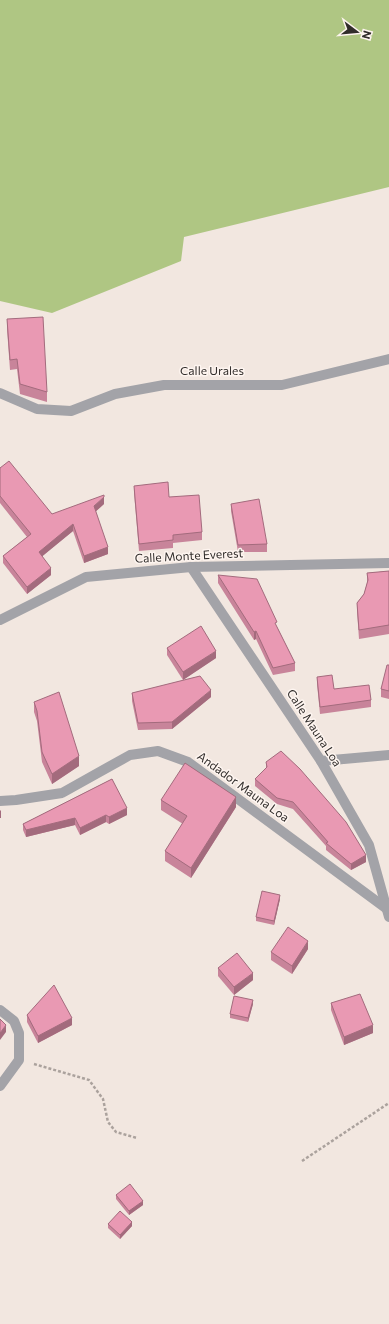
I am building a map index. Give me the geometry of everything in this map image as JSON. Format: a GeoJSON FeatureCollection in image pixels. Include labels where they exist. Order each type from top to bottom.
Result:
{"type":"FeatureCollection","features":[{"type":"Feature","properties":{"kind":"street","name":"Calle Urales"},"geometry":{"type":"LineString","coordinates":[[0,393],[37,409],[71,411],[115,394],[164,384],[282,385],[389,359]]}},
{"type":"Feature","properties":{"kind":"street","name":"Calle Monte Everest"},"geometry":{"type":"LineString","coordinates":[[0,620],[86,577],[191,567],[389,562]]}},
{"type":"Feature","properties":{"kind":"street","name":"Calle Mauna Loa"},"geometry":{"type":"LineString","coordinates":[[191,567],[322,761],[368,845],[388,913]]}},
{"type":"Feature","properties":{"kind":"street","name":"Andador Mauna Loa"},"geometry":{"type":"LineString","coordinates":[[0,801],[62,793],[130,755],[158,751],[188,762],[388,913]]}},
{"type":"Feature","properties":{"kind":"street"},"geometry":{"type":"LineString","coordinates":[[322,761],[389,755]]}},
{"type":"Feature","properties":{"kind":"street"},"geometry":{"type":"LineString","coordinates":[[0,1010],[14,1021],[19,1033],[19,1060],[0,1086]]}},
{"type":"Feature","properties":{"kind":"path"},"geometry":{"type":"LineString","coordinates":[[19,1060],[52,1068],[89,1080],[103,1099],[108,1122],[116,1132],[137,1138]]}},
{"type":"Feature","properties":{"kind":"path"},"geometry":{"type":"LineString","coordinates":[[302,1161],[389,1103]]}},
{"type":"Feature","properties":{"kind":"green space"},"geometry":{"type":"Polygon","coordinates":[[[0,0],[389,0],[389,187],[184,237],[181,261],[52,313],[0,301],[0,0]]]}},
{"type":"Feature","properties":{"kind":"building"},"geometry":{"type":"Polygon","coordinates":[[[43,317],[47,392],[20,384],[17,359],[10,360],[7,319],[43,317]]]}},
{"type":"Feature","properties":{"kind":"building"},"geometry":{"type":"Polygon","coordinates":[[[9,461],[52,514],[104,495],[104,497],[94,506],[108,547],[84,556],[73,524],[39,552],[51,568],[27,587],[3,556],[31,534],[0,496],[0,468],[9,461]]]}},
{"type":"Feature","properties":{"kind":"building"},"geometry":{"type":"Polygon","coordinates":[[[168,482],[169,497],[199,495],[202,532],[173,535],[173,540],[139,544],[134,486],[168,482]]]}},
{"type":"Feature","properties":{"kind":"building"},"geometry":{"type":"Polygon","coordinates":[[[259,499],[267,544],[238,545],[231,504],[259,499]]]}},
{"type":"Feature","properties":{"kind":"building"},"geometry":{"type":"Polygon","coordinates":[[[389,571],[389,625],[359,630],[357,603],[364,594],[368,580],[367,573],[389,571]]]}},
{"type":"Feature","properties":{"kind":"building"},"geometry":{"type":"Polygon","coordinates":[[[218,575],[257,579],[277,622],[275,623],[295,663],[273,668],[256,631],[254,632],[218,575]]]}},
{"type":"Feature","properties":{"kind":"building"},"geometry":{"type":"Polygon","coordinates":[[[201,626],[216,651],[183,672],[167,648],[201,626]]]}},
{"type":"Feature","properties":{"kind":"building"},"geometry":{"type":"Polygon","coordinates":[[[387,665],[389,665],[389,691],[381,689],[387,665]]]}},
{"type":"Feature","properties":{"kind":"building"},"geometry":{"type":"Polygon","coordinates":[[[332,675],[334,689],[369,685],[371,700],[320,707],[317,677],[332,675]]]}},
{"type":"Feature","properties":{"kind":"building"},"geometry":{"type":"Polygon","coordinates":[[[200,676],[211,690],[172,722],[138,723],[132,693],[200,676]]]}},
{"type":"Feature","properties":{"kind":"building"},"geometry":{"type":"Polygon","coordinates":[[[59,692],[79,756],[52,774],[42,752],[37,711],[34,702],[59,692]]]}},
{"type":"Feature","properties":{"kind":"building"},"geometry":{"type":"Polygon","coordinates":[[[281,751],[300,769],[346,822],[366,855],[351,864],[326,843],[328,842],[293,802],[277,798],[255,779],[267,767],[266,762],[281,751]]]}},
{"type":"Feature","properties":{"kind":"building"},"geometry":{"type":"Polygon","coordinates":[[[185,763],[236,797],[191,868],[165,851],[187,816],[161,800],[185,763]]]}},
{"type":"Feature","properties":{"kind":"building"},"geometry":{"type":"Polygon","coordinates":[[[112,779],[127,808],[109,817],[106,815],[80,828],[75,818],[26,830],[23,824],[112,779]]]}},
{"type":"Feature","properties":{"kind":"building"},"geometry":{"type":"Polygon","coordinates":[[[262,891],[280,895],[274,921],[256,917],[262,891]]]}},
{"type":"Feature","properties":{"kind":"building"},"geometry":{"type":"Polygon","coordinates":[[[288,927],[308,941],[292,966],[271,952],[288,927]]]}},
{"type":"Feature","properties":{"kind":"building"},"geometry":{"type":"Polygon","coordinates":[[[237,953],[253,973],[234,987],[218,968],[237,953]]]}},
{"type":"Feature","properties":{"kind":"building"},"geometry":{"type":"Polygon","coordinates":[[[54,985],[72,1018],[38,1036],[27,1015],[54,985]]]}},
{"type":"Feature","properties":{"kind":"building"},"geometry":{"type":"Polygon","coordinates":[[[360,994],[373,1025],[344,1037],[331,1003],[360,994]]]}},
{"type":"Feature","properties":{"kind":"building"},"geometry":{"type":"Polygon","coordinates":[[[234,996],[253,1000],[248,1018],[230,1014],[234,996]]]}},
{"type":"Feature","properties":{"kind":"building"},"geometry":{"type":"Polygon","coordinates":[[[0,1019],[6,1025],[0,1033],[0,1019]]]}},
{"type":"Feature","properties":{"kind":"building"},"geometry":{"type":"Polygon","coordinates":[[[130,1184],[143,1201],[129,1211],[116,1195],[130,1184]]]}},
{"type":"Feature","properties":{"kind":"building"},"geometry":{"type":"Polygon","coordinates":[[[120,1211],[132,1222],[120,1235],[108,1224],[120,1211]]]}}]}
